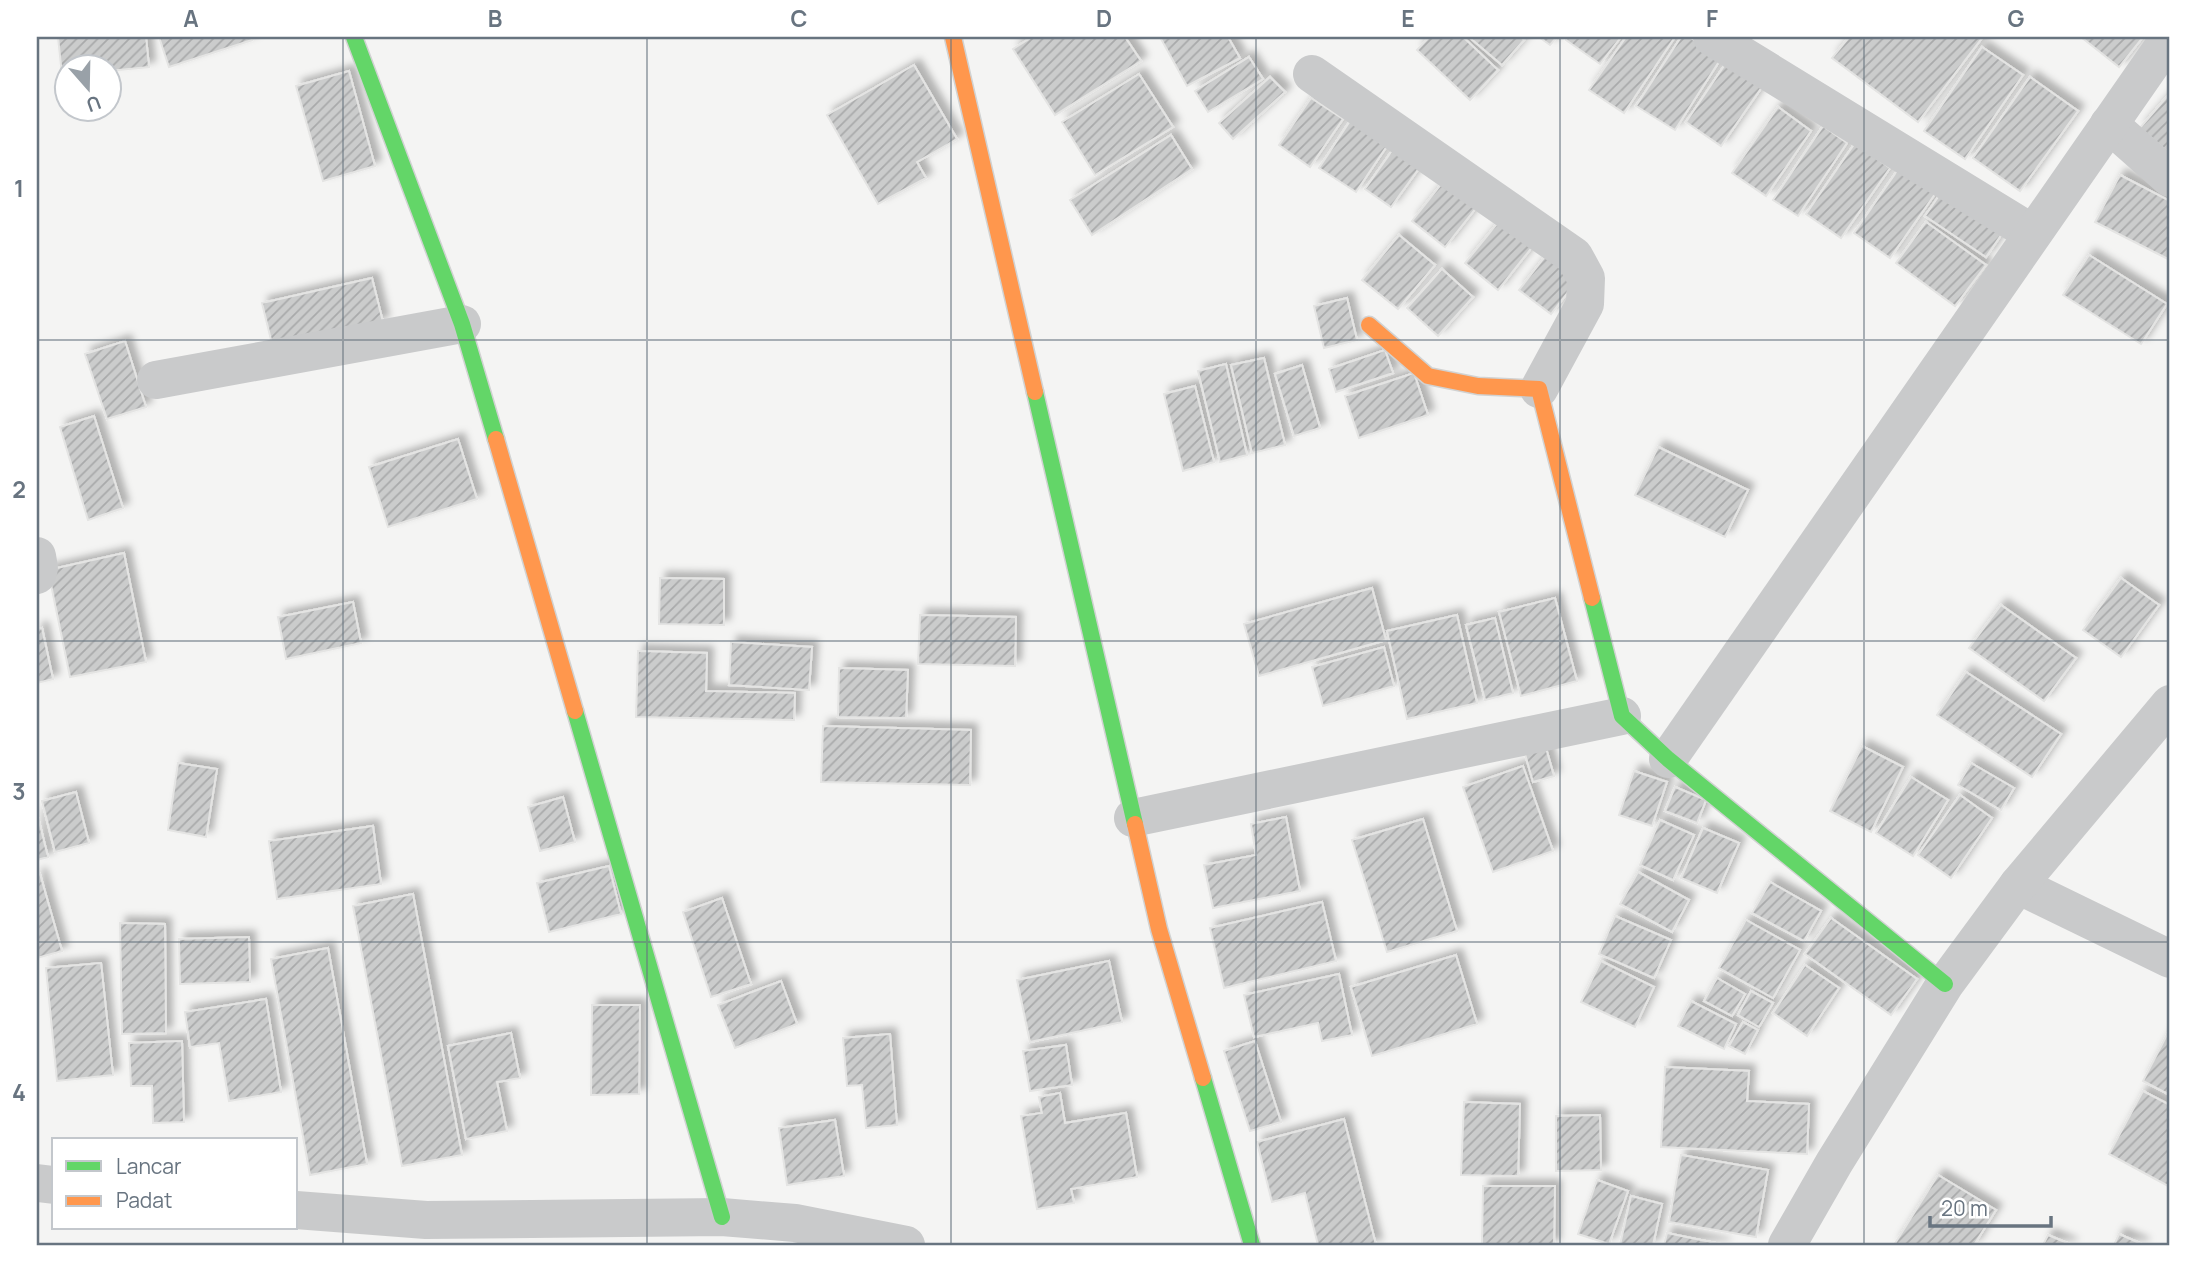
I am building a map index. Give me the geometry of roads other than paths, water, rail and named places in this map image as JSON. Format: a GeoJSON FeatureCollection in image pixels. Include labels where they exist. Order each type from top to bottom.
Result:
{"type":"FeatureCollection","features":[{"type":"Feature","properties":{"kind":"street"},"geometry":{"type":"LineString","coordinates":[[354,37],[462,324],[722,1217]]}},
{"type":"Feature","properties":{"kind":"street"},"geometry":{"type":"LineString","coordinates":[[953,37],[1159,929],[1252,1245]]}},
{"type":"Feature","properties":{"kind":"street"},"geometry":{"type":"LineString","coordinates":[[1712,37],[2032,233]]}},
{"type":"Feature","properties":{"kind":"street"},"geometry":{"type":"LineString","coordinates":[[1668,759],[2170,37]]}},
{"type":"Feature","properties":{"kind":"street"},"geometry":{"type":"LineString","coordinates":[[1312,74],[1574,256],[1586,278],[1585,304],[1539,389],[1622,716],[1668,759],[1945,984]]}},
{"type":"Feature","properties":{"kind":"street"},"geometry":{"type":"LineString","coordinates":[[2109,124],[2170,178]]}},
{"type":"Feature","properties":{"kind":"street"},"geometry":{"type":"LineString","coordinates":[[156,380],[462,324]]}},
{"type":"Feature","properties":{"kind":"street"},"geometry":{"type":"LineString","coordinates":[[1369,324],[1428,376],[1478,386],[1539,389]]}},
{"type":"Feature","properties":{"kind":"street"},"geometry":{"type":"LineString","coordinates":[[37,556],[37,575]]}},
{"type":"Feature","properties":{"kind":"street"},"geometry":{"type":"LineString","coordinates":[[1787,1245],[1834,1163],[1945,984],[2018,885],[2170,704]]}},
{"type":"Feature","properties":{"kind":"street"},"geometry":{"type":"LineString","coordinates":[[1133,818],[1622,716]]}},
{"type":"Feature","properties":{"kind":"street"},"geometry":{"type":"LineString","coordinates":[[2018,885],[2170,959]]}},
{"type":"Feature","properties":{"kind":"street"},"geometry":{"type":"LineString","coordinates":[[298,1210],[426,1220],[722,1217],[797,1234],[906,1245]]}}]}
